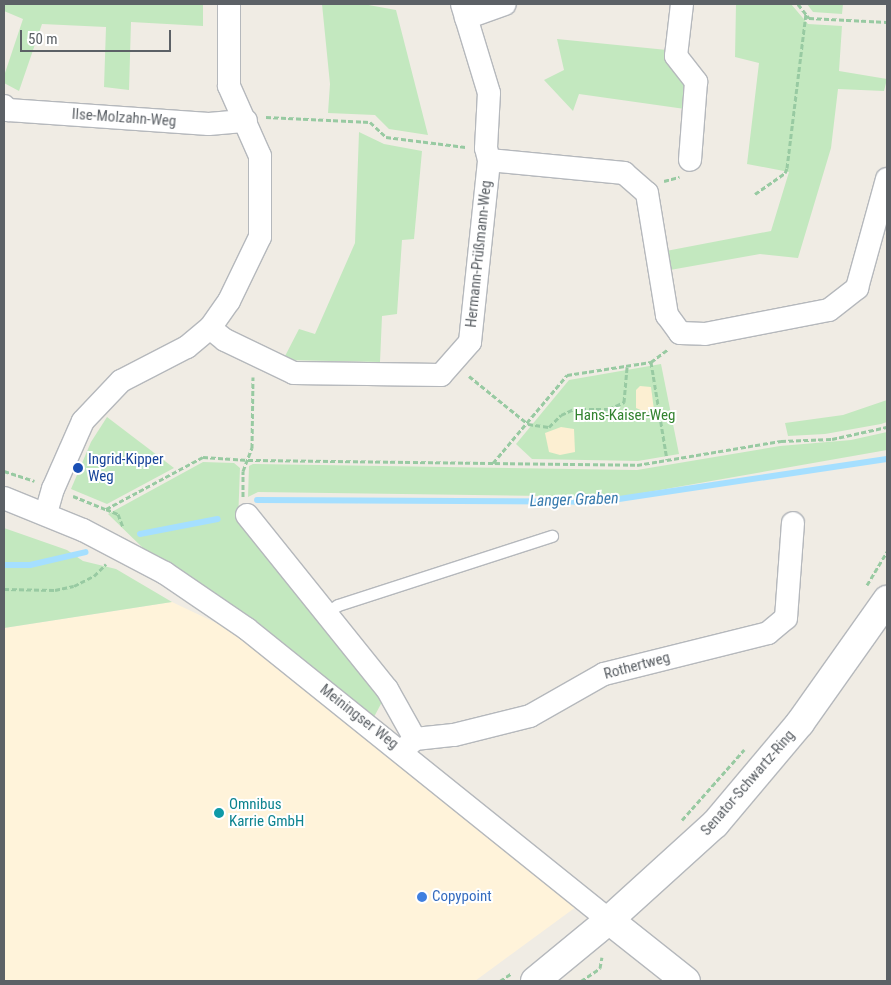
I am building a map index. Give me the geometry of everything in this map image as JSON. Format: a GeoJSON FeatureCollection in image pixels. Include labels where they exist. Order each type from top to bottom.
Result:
{"type":"FeatureCollection","features":[{"type":"Feature","properties":{"kind":"main road","name":"Senator-Schwartz-Ring"},"geometry":{"type":"LineString","coordinates":[[535,981],[609,920],[715,824],[800,723],[875,596]]}},
{"type":"Feature","properties":{"kind":"main road","name":"Meiningser Weg"},"geometry":{"type":"LineString","coordinates":[[609,920],[686,981]]}},
{"type":"Feature","properties":{"kind":"street"},"geometry":{"type":"LineString","coordinates":[[46,513],[53,489],[83,421],[121,381],[187,347],[210,328],[229,301],[260,237],[260,156],[229,86],[229,4]]}},
{"type":"Feature","properties":{"kind":"street"},"geometry":{"type":"LineString","coordinates":[[464,11],[505,4]]}},
{"type":"Feature","properties":{"kind":"street"},"geometry":{"type":"LineString","coordinates":[[682,4],[676,56],[696,82],[690,160]]}},
{"type":"Feature","properties":{"kind":"street","name":"Hermann-Prüßmann-Weg"},"geometry":{"type":"LineString","coordinates":[[210,328],[225,340],[258,354],[294,373],[441,375],[470,342],[488,154],[489,93],[464,11]]}},
{"type":"Feature","properties":{"kind":"street","name":"Ilse-Molzahn-Weg"},"geometry":{"type":"LineString","coordinates":[[5,113],[209,124],[246,121]]}},
{"type":"Feature","properties":{"kind":"street"},"geometry":{"type":"LineString","coordinates":[[488,154],[624,173],[647,193],[667,315],[680,333],[705,334],[829,310],[857,288],[887,179]]}},
{"type":"Feature","properties":{"kind":"street","name":"Meiningser Weg"},"geometry":{"type":"LineString","coordinates":[[4,498],[46,513],[166,573],[247,629],[409,745],[609,920]]}},
{"type":"Feature","properties":{"kind":"street","name":"Meiningser Weg"},"geometry":{"type":"LineString","coordinates":[[245,504],[326,613],[387,689],[409,745]]}},
{"type":"Feature","properties":{"kind":"street","name":"Rothertweg"},"geometry":{"type":"LineString","coordinates":[[409,745],[530,716],[604,674],[768,633],[786,618],[793,523]]}},
{"type":"Feature","properties":{"kind":"lane"},"geometry":{"type":"LineString","coordinates":[[326,613],[338,604],[552,536]]}},
{"type":"Feature","properties":{"kind":"path"},"geometry":{"type":"LineString","coordinates":[[798,4],[810,18],[887,22]]}},
{"type":"Feature","properties":{"kind":"path"},"geometry":{"type":"LineString","coordinates":[[755,194],[785,173],[787,168],[806,13]]}},
{"type":"Feature","properties":{"kind":"path"},"geometry":{"type":"LineString","coordinates":[[246,121],[276,116],[370,122],[386,137],[488,154]]}},
{"type":"Feature","properties":{"kind":"path"},"geometry":{"type":"LineString","coordinates":[[647,193],[659,183],[680,176],[690,160]]}},
{"type":"Feature","properties":{"kind":"path"},"geometry":{"type":"LineString","coordinates":[[492,464],[528,424],[567,375],[651,362],[668,349],[680,333]]}},
{"type":"Feature","properties":{"kind":"path"},"geometry":{"type":"LineString","coordinates":[[245,504],[243,471],[248,460],[258,354]]}},
{"type":"Feature","properties":{"kind":"path"},"geometry":{"type":"LineString","coordinates":[[651,362],[667,460]]}},
{"type":"Feature","properties":{"kind":"path"},"geometry":{"type":"LineString","coordinates":[[453,363],[528,424],[549,427],[561,415],[574,409],[609,409],[624,402],[627,366]]}},
{"type":"Feature","properties":{"kind":"path"},"geometry":{"type":"LineString","coordinates":[[106,509],[204,457],[248,460],[637,465],[781,440],[832,438],[887,427]]}},
{"type":"Feature","properties":{"kind":"path"},"geometry":{"type":"LineString","coordinates":[[4,471],[118,514],[124,524],[116,548],[94,576],[74,586],[55,590],[4,589]]}},
{"type":"Feature","properties":{"kind":"path"},"geometry":{"type":"LineString","coordinates":[[875,596],[887,552]]}},
{"type":"Feature","properties":{"kind":"path"},"geometry":{"type":"LineString","coordinates":[[679,823],[751,742]]}},
{"type":"Feature","properties":{"kind":"path"},"geometry":{"type":"LineString","coordinates":[[581,981],[600,968]]}},
{"type":"Feature","properties":{"kind":"shaded area"},"geometry":{"type":"Polygon","coordinates":[[[172,602],[246,637],[580,904],[475,981],[4,981],[4,628],[172,602]]]}},
{"type":"Feature","properties":{"kind":"green space"},"geometry":{"type":"Polygon","coordinates":[[[4,4],[203,4],[203,26],[131,22],[129,90],[104,87],[106,27],[42,24],[19,91],[4,83],[4,76],[23,19],[4,11],[4,4]]]}},
{"type":"Feature","properties":{"kind":"green space"},"geometry":{"type":"Polygon","coordinates":[[[322,4],[363,4],[396,10],[428,135],[389,129],[375,115],[328,113],[330,84],[322,4]]]}},
{"type":"Feature","properties":{"kind":"green space"},"geometry":{"type":"Polygon","coordinates":[[[736,4],[791,4],[808,24],[842,26],[839,71],[887,79],[884,91],[838,89],[831,148],[798,258],[760,254],[670,270],[666,251],[771,231],[789,172],[747,164],[759,63],[735,57],[736,4]]]}},
{"type":"Feature","properties":{"kind":"green space"},"geometry":{"type":"Polygon","coordinates":[[[807,4],[843,4],[842,14],[813,12],[807,4]]]}},
{"type":"Feature","properties":{"kind":"green space"},"geometry":{"type":"Polygon","coordinates":[[[557,39],[667,50],[688,84],[685,109],[579,94],[573,111],[544,80],[564,70],[557,39]]]}},
{"type":"Feature","properties":{"kind":"green space"},"geometry":{"type":"Polygon","coordinates":[[[359,132],[384,144],[422,151],[414,239],[402,240],[397,314],[382,316],[380,362],[283,360],[299,329],[315,334],[355,243],[359,132]]]}},
{"type":"Feature","properties":{"kind":"green space","name":"Hans-Kaiser-Weg"},"geometry":{"type":"Polygon","coordinates":[[[661,364],[679,454],[638,461],[532,459],[516,444],[569,380],[661,364]]]}},
{"type":"Feature","properties":{"kind":"green space"},"geometry":{"type":"Polygon","coordinates":[[[887,400],[887,422],[825,434],[788,436],[785,423],[843,415],[887,400]]]}},
{"type":"Feature","properties":{"kind":"green space"},"geometry":{"type":"Polygon","coordinates":[[[107,417],[174,468],[107,504],[71,489],[91,442],[107,417]]]}},
{"type":"Feature","properties":{"kind":"green space"},"geometry":{"type":"Polygon","coordinates":[[[887,432],[887,450],[620,497],[258,492],[248,497],[249,466],[253,464],[637,470],[780,446],[851,440],[887,432]]]}},
{"type":"Feature","properties":{"kind":"green space"},"geometry":{"type":"Polygon","coordinates":[[[203,462],[234,463],[240,468],[238,522],[383,700],[374,717],[252,618],[144,549],[108,514],[203,462]]]}},
{"type":"Feature","properties":{"kind":"green space"},"geometry":{"type":"Polygon","coordinates":[[[4,528],[67,550],[83,561],[116,569],[172,602],[4,628],[4,528]]]}},
{"type":"Feature","properties":{"kind":"sand"},"geometry":{"type":"Polygon","coordinates":[[[640,386],[651,387],[654,410],[645,412],[636,408],[636,390],[640,386]]]}},
{"type":"Feature","properties":{"kind":"sand"},"geometry":{"type":"Polygon","coordinates":[[[561,427],[574,429],[575,452],[560,455],[549,452],[545,433],[561,427]]]}},
{"type":"Feature","properties":{"kind":"waterway","name":"Langer Graben"},"geometry":{"type":"LineString","coordinates":[[257,500],[599,502],[887,459]]}},
{"type":"Feature","properties":{"kind":"waterway","name":"Langer Graben"},"geometry":{"type":"LineString","coordinates":[[140,534],[218,519]]}},
{"type":"Feature","properties":{"kind":"waterway","name":"Langer Graben"},"geometry":{"type":"LineString","coordinates":[[4,565],[30,565],[86,552]]}},
{"type":"Feature","properties":{"kind":"place","name":"Ingrid-Kipper Weg"},"geometry":{"type":"Point","coordinates":[78,468]}},
{"type":"Feature","properties":{"kind":"place","name":"Omnibus Karrie GmbH"},"geometry":{"type":"Point","coordinates":[219,813]}},
{"type":"Feature","properties":{"kind":"place","name":"Copypoint"},"geometry":{"type":"Point","coordinates":[422,897]}}]}
